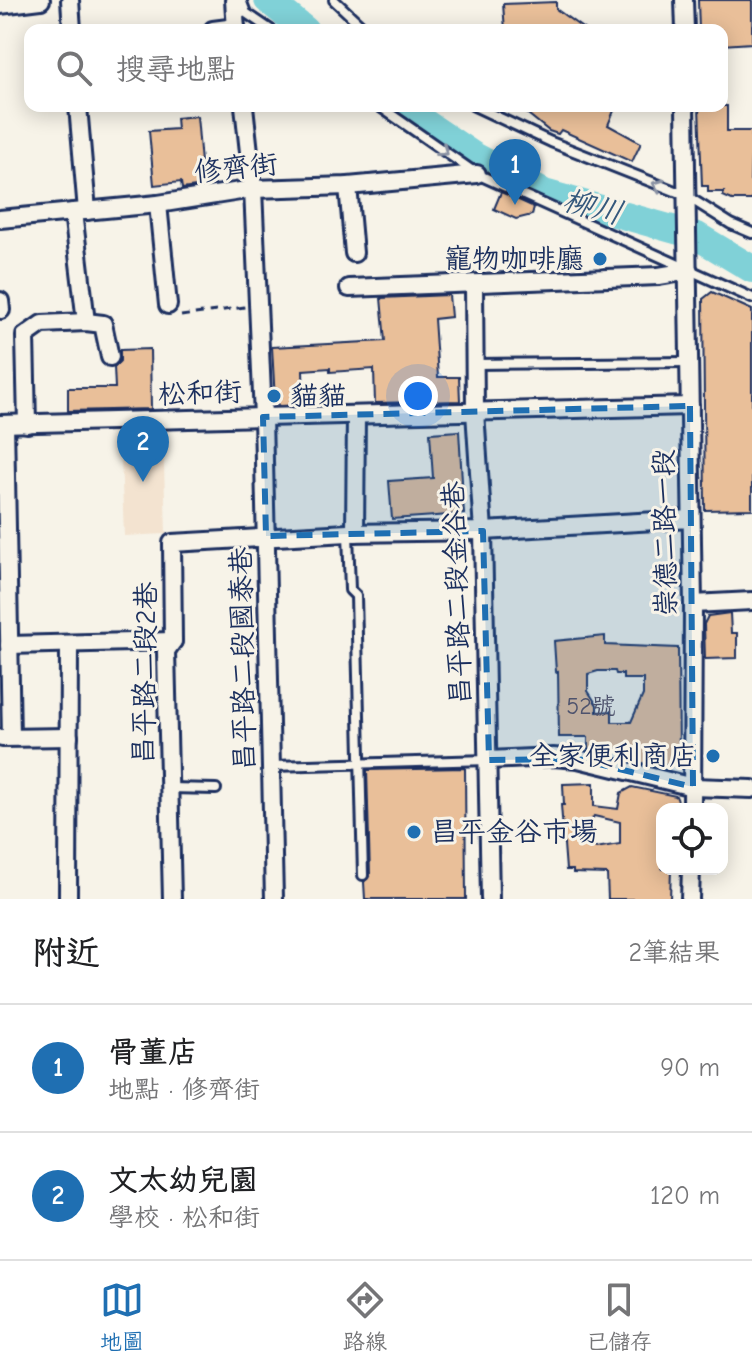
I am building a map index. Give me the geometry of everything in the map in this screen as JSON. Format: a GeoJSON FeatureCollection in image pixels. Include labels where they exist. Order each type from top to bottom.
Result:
{"type":"FeatureCollection","features":[{"type":"Feature","properties":{"kind":"street"},"geometry":{"type":"LineString","coordinates":[[0,5],[41,0]]}},
{"type":"Feature","properties":{"kind":"street"},"geometry":{"type":"LineString","coordinates":[[70,0],[72,24]]}},
{"type":"Feature","properties":{"kind":"street"},"geometry":{"type":"LineString","coordinates":[[234,0],[236,24]]}},
{"type":"Feature","properties":{"kind":"street"},"geometry":{"type":"LineString","coordinates":[[684,0],[685,24]]}},
{"type":"Feature","properties":{"kind":"street"},"geometry":{"type":"LineString","coordinates":[[78,112],[86,322]]}},
{"type":"Feature","properties":{"kind":"street","name":"昌平路二段國泰巷"},"geometry":{"type":"LineString","coordinates":[[245,112],[253,189],[263,417],[274,899]]}},
{"type":"Feature","properties":{"kind":"street"},"geometry":{"type":"LineString","coordinates":[[685,112],[685,203]]}},
{"type":"Feature","properties":{"kind":"street","name":"修齊街"},"geometry":{"type":"LineString","coordinates":[[0,219],[158,204],[253,189],[348,186],[477,174]]}},
{"type":"Feature","properties":{"kind":"street"},"geometry":{"type":"LineString","coordinates":[[348,186],[354,253]]}},
{"type":"Feature","properties":{"kind":"street","name":"崇德二路一段"},"geometry":{"type":"LineString","coordinates":[[685,203],[693,604],[692,803]]}},
{"type":"Feature","properties":{"kind":"street"},"geometry":{"type":"LineString","coordinates":[[158,204],[174,311]]}},
{"type":"Feature","properties":{"kind":"street"},"geometry":{"type":"LineString","coordinates":[[349,288],[659,276],[688,264]]}},
{"type":"Feature","properties":{"kind":"street","name":"昌平路二段金谷巷"},"geometry":{"type":"LineString","coordinates":[[474,285],[475,412],[483,531],[489,760],[490,899]]}},
{"type":"Feature","properties":{"kind":"street"},"geometry":{"type":"LineString","coordinates":[[0,301],[1,310]]}},
{"type":"Feature","properties":{"kind":"street"},"geometry":{"type":"LineString","coordinates":[[27,424],[25,336],[42,324],[103,324],[110,357]]}},
{"type":"Feature","properties":{"kind":"street","name":"松和街"},"geometry":{"type":"LineString","coordinates":[[3,424],[690,406]]}},
{"type":"Feature","properties":{"kind":"street"},"geometry":{"type":"LineString","coordinates":[[352,533],[356,415]]}},
{"type":"Feature","properties":{"kind":"street"},"geometry":{"type":"LineString","coordinates":[[3,424],[9,645],[5,737],[69,737]]}},
{"type":"Feature","properties":{"kind":"street"},"geometry":{"type":"LineString","coordinates":[[266,536],[483,531],[691,519]]}},
{"type":"Feature","properties":{"kind":"street","name":"昌平路二段2巷"},"geometry":{"type":"LineString","coordinates":[[172,899],[166,651],[173,641],[172,543],[266,536]]}},
{"type":"Feature","properties":{"kind":"street"},"geometry":{"type":"LineString","coordinates":[[693,604],[752,601]]}},
{"type":"Feature","properties":{"kind":"street"},"geometry":{"type":"LineString","coordinates":[[9,645],[173,641]]}},
{"type":"Feature","properties":{"kind":"street"},"geometry":{"type":"LineString","coordinates":[[68,899],[69,644]]}},
{"type":"Feature","properties":{"kind":"street"},"geometry":{"type":"LineString","coordinates":[[489,760],[578,759],[693,787],[752,789]]}},
{"type":"Feature","properties":{"kind":"street"},"geometry":{"type":"LineString","coordinates":[[690,899],[691,875]]}},
{"type":"Feature","properties":{"kind":"lane"},"geometry":{"type":"LineString","coordinates":[[241,0],[246,13],[262,24]]}},
{"type":"Feature","properties":{"kind":"lane"},"geometry":{"type":"LineString","coordinates":[[334,0],[360,24]]}},
{"type":"Feature","properties":{"kind":"lane"},"geometry":{"type":"LineString","coordinates":[[388,112],[477,174],[688,264],[752,298]]}},
{"type":"Feature","properties":{"kind":"lane"},"geometry":{"type":"LineString","coordinates":[[487,112],[752,233]]}},
{"type":"Feature","properties":{"kind":"lane"},"geometry":{"type":"LineString","coordinates":[[476,364],[690,362]]}},
{"type":"Feature","properties":{"kind":"lane"},"geometry":{"type":"LineString","coordinates":[[352,533],[350,590],[356,596],[363,875]]}},
{"type":"Feature","properties":{"kind":"lane"},"geometry":{"type":"LineString","coordinates":[[271,766],[489,760]]}},
{"type":"Feature","properties":{"kind":"lane"},"geometry":{"type":"LineString","coordinates":[[169,788],[216,789]]}},
{"type":"Feature","properties":{"kind":"path"},"geometry":{"type":"LineString","coordinates":[[174,311],[245,307]]}},
{"type":"Feature","properties":{"kind":"highlighted area"},"geometry":{"type":"Polygon","coordinates":[[[690,406],[693,787],[578,759],[489,760],[483,531],[266,536],[263,417],[690,406]]]}},
{"type":"Feature","properties":{"kind":"shaded area"},"geometry":{"type":"Polygon","coordinates":[[[163,428],[166,534],[124,536],[120,430],[163,428]]]}},
{"type":"Feature","properties":{"kind":"building"},"geometry":{"type":"Polygon","coordinates":[[[698,0],[752,0],[752,43],[728,45],[728,24],[699,24],[698,0]]]}},
{"type":"Feature","properties":{"kind":"building"},"geometry":{"type":"Polygon","coordinates":[[[556,2],[556,9],[577,24],[505,24],[503,4],[556,2]]]}},
{"type":"Feature","properties":{"kind":"building"},"geometry":{"type":"Polygon","coordinates":[[[525,112],[613,112],[608,125],[641,143],[632,162],[561,130],[558,134],[549,131],[525,112]]]}},
{"type":"Feature","properties":{"kind":"building"},"geometry":{"type":"Polygon","coordinates":[[[699,112],[727,112],[727,131],[752,131],[752,200],[732,200],[723,196],[724,192],[708,192],[708,186],[702,186],[699,112]]]}},
{"type":"Feature","properties":{"kind":"building"},"geometry":{"type":"Polygon","coordinates":[[[197,116],[203,186],[182,189],[181,182],[154,185],[149,131],[177,129],[176,118],[197,116]]]}},
{"type":"Feature","properties":{"kind":"building"},"geometry":{"type":"Polygon","coordinates":[[[501,192],[534,207],[532,215],[516,219],[494,209],[501,192]]]}},
{"type":"Feature","properties":{"kind":"building"},"geometry":{"type":"Polygon","coordinates":[[[712,292],[752,310],[752,509],[705,510],[703,299],[712,292]]]}},
{"type":"Feature","properties":{"kind":"building"},"geometry":{"type":"Polygon","coordinates":[[[449,295],[451,317],[434,319],[438,377],[459,377],[460,401],[375,403],[374,369],[330,372],[330,368],[303,370],[304,405],[279,406],[275,401],[272,347],[385,341],[381,298],[449,295]]]}},
{"type":"Feature","properties":{"kind":"building"},"geometry":{"type":"Polygon","coordinates":[[[150,349],[151,409],[68,411],[68,388],[115,388],[114,367],[120,361],[120,350],[150,349]]]}},
{"type":"Feature","properties":{"kind":"building"},"geometry":{"type":"Polygon","coordinates":[[[459,431],[464,514],[392,519],[389,481],[433,478],[430,433],[459,431]]]}},
{"type":"Feature","properties":{"kind":"building"},"geometry":{"type":"Polygon","coordinates":[[[730,613],[731,633],[737,633],[737,658],[705,659],[704,624],[708,616],[730,613]]]}},
{"type":"Feature","properties":{"kind":"building"},"geometry":{"type":"Polygon","coordinates":[[[605,636],[605,645],[678,648],[679,756],[670,764],[646,764],[625,759],[619,749],[588,749],[588,737],[559,737],[558,671],[554,641],[605,636]],[[615,671],[588,674],[588,691],[597,705],[597,712],[612,711],[612,722],[631,722],[643,695],[643,679],[623,679],[623,674],[616,674],[615,671]]]}},
{"type":"Feature","properties":{"kind":"building","name":"昌平金谷市場"},"geometry":{"type":"Polygon","coordinates":[[[465,768],[466,899],[365,899],[364,882],[370,875],[367,770],[465,768]]]}},
{"type":"Feature","properties":{"kind":"building"},"geometry":{"type":"Polygon","coordinates":[[[594,783],[594,806],[618,809],[621,793],[632,787],[676,796],[679,803],[656,803],[656,875],[671,875],[670,899],[608,899],[607,874],[566,870],[561,805],[564,805],[563,784],[594,783]],[[594,816],[586,829],[586,841],[596,848],[620,844],[620,822],[594,816]]]}},
{"type":"Feature","properties":{"kind":"waterway","name":"柳川"},"geometry":{"type":"LineString","coordinates":[[268,0],[298,24]]}},
{"type":"Feature","properties":{"kind":"waterway","name":"柳川"},"geometry":{"type":"LineString","coordinates":[[409,112],[474,156],[544,193],[697,236],[752,269]]}},
{"type":"Feature","properties":{"kind":"place","name":"骨董店"},"geometry":{"type":"Point","coordinates":[515,205]}},
{"type":"Feature","properties":{"kind":"place","name":"寵物咖啡廳"},"geometry":{"type":"Point","coordinates":[600,259]}},
{"type":"Feature","properties":{"kind":"place","name":"貓貓"},"geometry":{"type":"Point","coordinates":[274,396]}},
{"type":"Feature","properties":{"kind":"place","name":"文太幼兒園"},"geometry":{"type":"Point","coordinates":[143,482]}},
{"type":"Feature","properties":{"kind":"place","name":"全家便利商店"},"geometry":{"type":"Point","coordinates":[713,756]}},
{"type":"Feature","properties":{"kind":"place","name":"昌平金谷市場"},"geometry":{"type":"Point","coordinates":[414,832]}}]}
